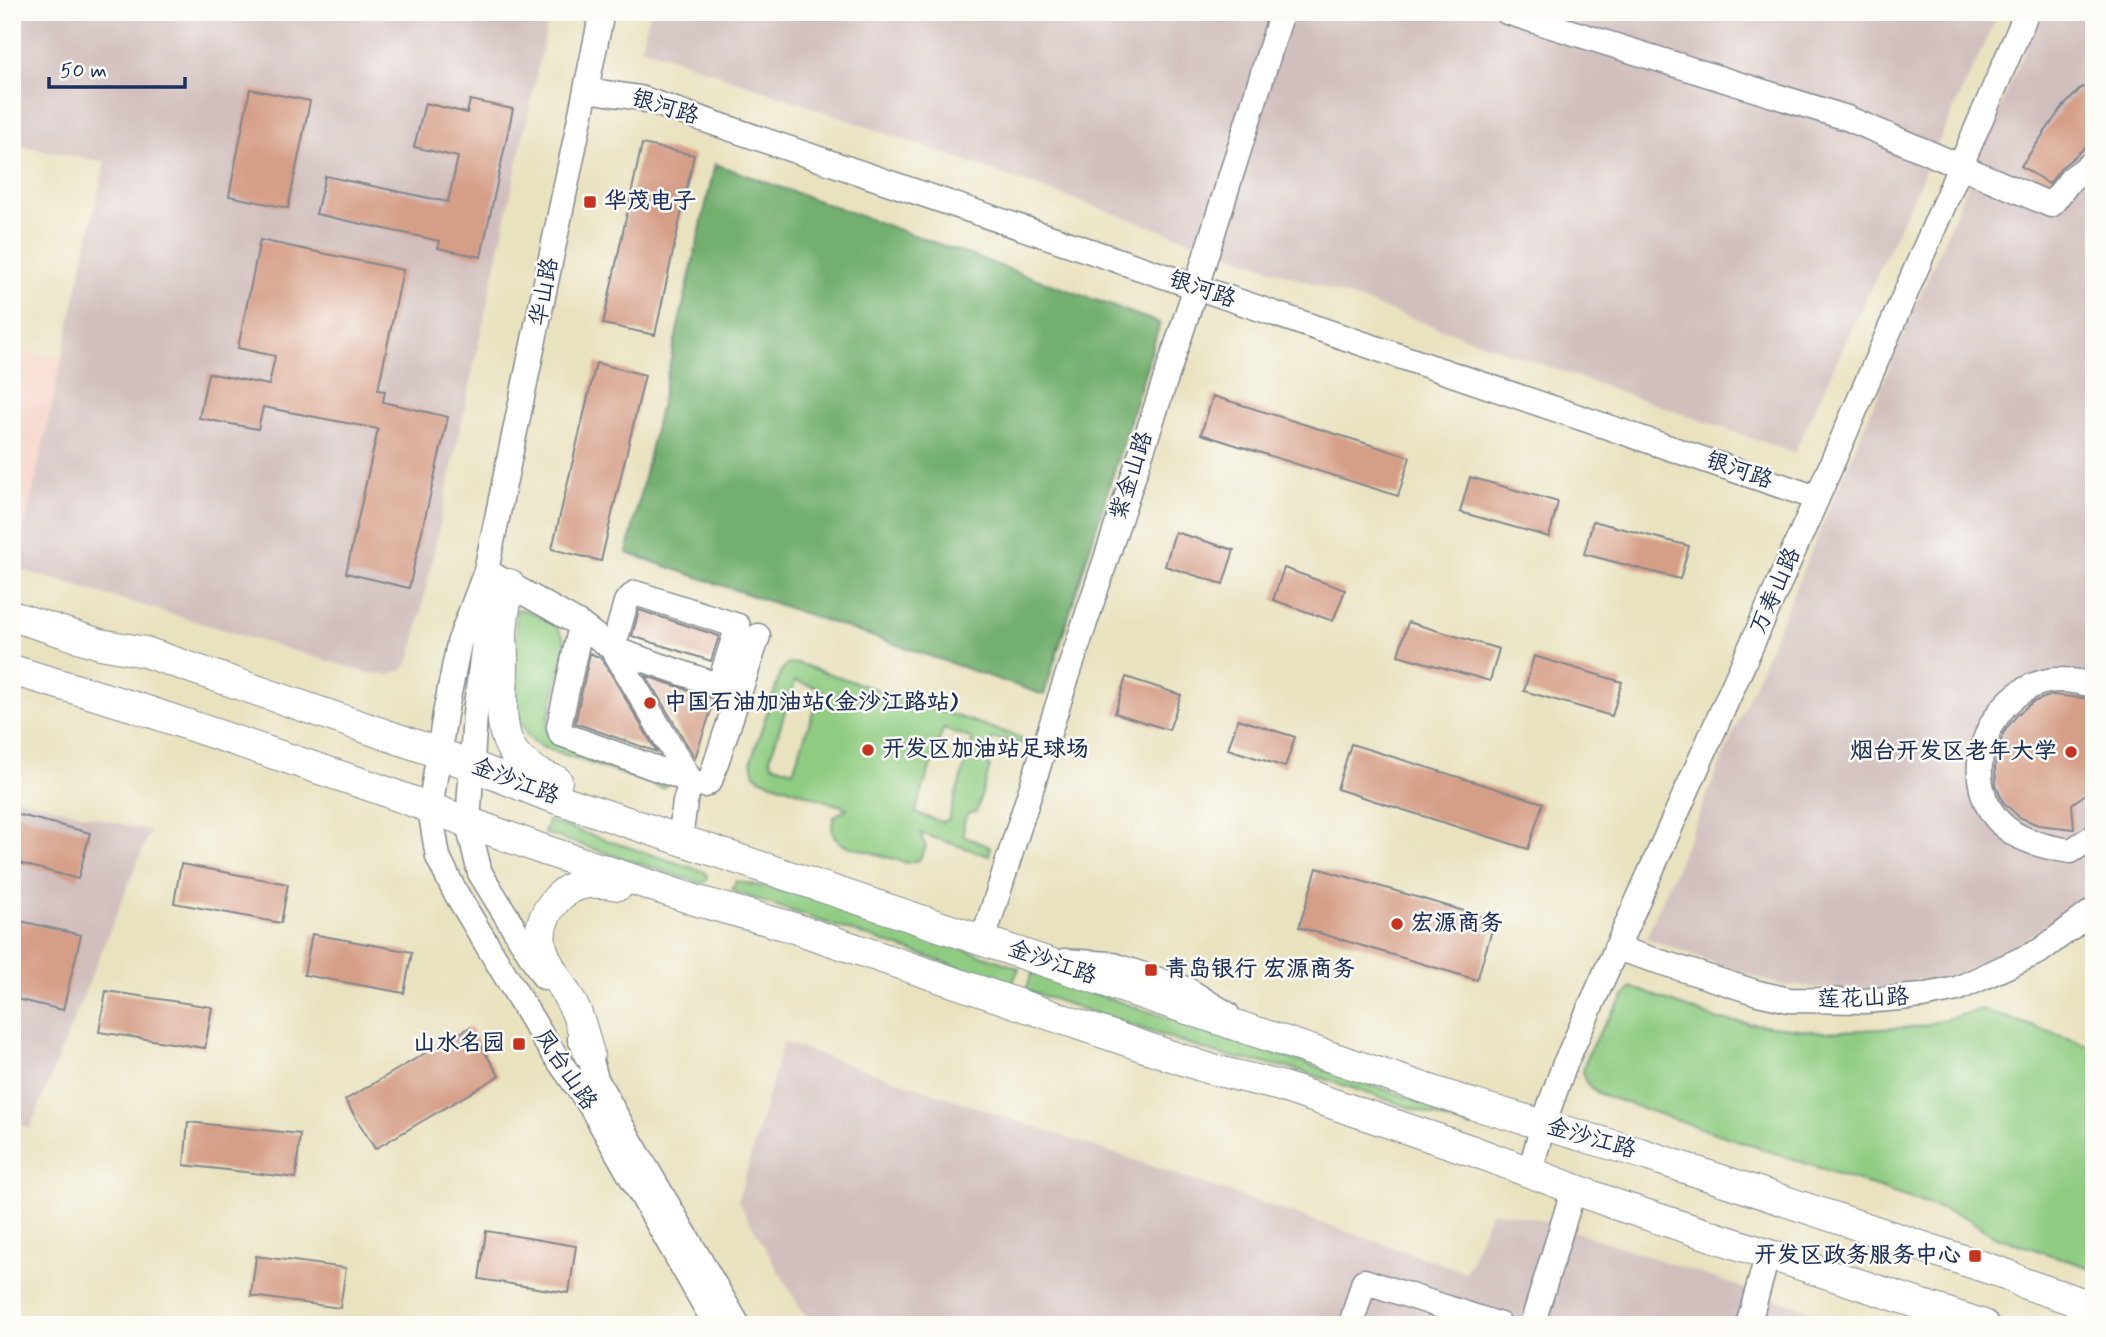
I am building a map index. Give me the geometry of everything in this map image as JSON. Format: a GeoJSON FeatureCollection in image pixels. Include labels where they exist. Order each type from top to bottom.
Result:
{"type":"FeatureCollection","features":[{"type":"Feature","properties":{"kind":"main road"},"geometry":{"type":"LineString","coordinates":[[497,577],[503,670],[500,705],[506,734],[514,754],[537,774],[624,805],[680,840]]}},
{"type":"Feature","properties":{"kind":"main road","name":"金沙江路"},"geometry":{"type":"LineString","coordinates":[[12,615],[100,644],[145,652],[472,765],[546,795],[1475,1105],[1640,1153],[2008,1275],[2023,1283],[2094,1307]]}},
{"type":"Feature","properties":{"kind":"main road","name":"金沙江路"},"geometry":{"type":"LineString","coordinates":[[12,670],[161,716],[376,788],[468,824],[698,901],[788,926],[1210,1069],[1280,1086],[1530,1171],[1617,1205],[1768,1254],[1939,1317],[1984,1325]]}},
{"type":"Feature","properties":{"kind":"main road"},"geometry":{"type":"LineString","coordinates":[[589,1054],[576,1013],[543,954],[541,925],[548,910],[572,886],[587,882],[612,884],[698,901]]}},
{"type":"Feature","properties":{"kind":"street","name":"华山路"},"geometry":{"type":"LineString","coordinates":[[497,577],[602,12]]}},
{"type":"Feature","properties":{"kind":"street","name":"紫金山路"},"geometry":{"type":"LineString","coordinates":[[983,940],[1196,287],[1282,12]]}},
{"type":"Feature","properties":{"kind":"street"},"geometry":{"type":"LineString","coordinates":[[1507,12],[1847,118],[2051,205],[2071,179],[2094,162]]}},
{"type":"Feature","properties":{"kind":"street","name":"万寿山路"},"geometry":{"type":"LineString","coordinates":[[1530,1171],[1564,1066],[1817,498],[2027,12]]}},
{"type":"Feature","properties":{"kind":"street","name":"银河路"},"geometry":{"type":"LineString","coordinates":[[586,90],[640,98],[1817,498]]}},
{"type":"Feature","properties":{"kind":"street"},"geometry":{"type":"LineString","coordinates":[[497,577],[581,625],[613,649],[714,684],[721,679],[738,626],[635,593],[626,602],[613,649],[691,781],[680,840]]}},
{"type":"Feature","properties":{"kind":"street","name":"凤台山路"},"geometry":{"type":"LineString","coordinates":[[497,577],[459,643],[430,809],[438,857],[454,890],[545,1041],[590,1105],[716,1325]]}},
{"type":"Feature","properties":{"kind":"street","name":"凤台山路"},"geometry":{"type":"LineString","coordinates":[[497,577],[485,626],[468,824],[480,873],[589,1054],[596,1079],[624,1130],[738,1325]]}},
{"type":"Feature","properties":{"kind":"street"},"geometry":{"type":"LineString","coordinates":[[581,625],[559,726],[561,734],[704,785],[710,781],[758,636]]}},
{"type":"Feature","properties":{"kind":"street"},"geometry":{"type":"LineString","coordinates":[[2090,684],[2050,680],[2028,686],[2007,703],[1992,723],[1983,743],[1979,768],[1983,792],[1994,815],[2007,829],[2032,841],[2071,851],[2094,836]]}},
{"type":"Feature","properties":{"kind":"street","name":"莲花山路"},"geometry":{"type":"LineString","coordinates":[[1616,948],[1758,993],[1789,1000],[1865,1002],[1957,989],[2040,951],[2094,909]]}},
{"type":"Feature","properties":{"kind":"street"},"geometry":{"type":"LineString","coordinates":[[1532,1325],[1574,1188]]}},
{"type":"Feature","properties":{"kind":"street"},"geometry":{"type":"LineString","coordinates":[[1748,1325],[1768,1254]]}},
{"type":"Feature","properties":{"kind":"street"},"geometry":{"type":"LineString","coordinates":[[1351,1325],[1364,1281],[1500,1325]]}},
{"type":"Feature","properties":{"kind":"shaded area"},"geometry":{"type":"Polygon","coordinates":[[[12,12],[550,12],[411,658],[404,669],[388,675],[368,673],[16,568],[105,162],[12,144],[12,12]]]}},
{"type":"Feature","properties":{"kind":"shaded area"},"geometry":{"type":"Polygon","coordinates":[[[650,12],[1999,12],[1794,453],[641,47],[650,12]]]}},
{"type":"Feature","properties":{"kind":"shaded area"},"geometry":{"type":"Polygon","coordinates":[[[2041,12],[2094,12],[2094,892],[2002,955],[1908,993],[1779,985],[1646,938],[2041,12]]]}},
{"type":"Feature","properties":{"kind":"shaded area"},"geometry":{"type":"Polygon","coordinates":[[[12,348],[62,359],[16,568],[12,567],[12,348]]]}},
{"type":"Feature","properties":{"kind":"shaded area"},"geometry":{"type":"Polygon","coordinates":[[[12,797],[150,831],[30,1128],[12,1123],[12,797]]]}},
{"type":"Feature","properties":{"kind":"shaded area"},"geometry":{"type":"Polygon","coordinates":[[[783,1042],[1466,1272],[1491,1211],[1538,1219],[1853,1325],[810,1325],[738,1201],[783,1042]]]}},
{"type":"Feature","properties":{"kind":"green space"},"geometry":{"type":"Polygon","coordinates":[[[715,164],[1160,323],[1044,695],[627,553],[715,164]]]}},
{"type":"Feature","properties":{"kind":"green space"},"geometry":{"type":"Polygon","coordinates":[[[516,609],[547,618],[558,628],[566,644],[546,728],[552,740],[668,783],[663,788],[542,747],[528,737],[516,710],[516,609]]]}},
{"type":"Feature","properties":{"kind":"green space"},"geometry":{"type":"Polygon","coordinates":[[[797,663],[1022,738],[1020,744],[994,738],[989,745],[985,760],[990,767],[976,812],[967,814],[964,822],[963,836],[990,847],[989,856],[920,833],[926,847],[919,860],[907,863],[842,844],[832,832],[832,825],[834,817],[847,808],[761,779],[755,774],[751,761],[781,671],[788,664],[797,663]],[[795,681],[770,758],[772,764],[793,771],[821,689],[795,681]],[[943,729],[915,813],[942,822],[948,820],[972,743],[971,738],[943,729]]]}},
{"type":"Feature","properties":{"kind":"green space"},"geometry":{"type":"Polygon","coordinates":[[[548,821],[705,872],[708,878],[700,883],[544,833],[548,821]]]}},
{"type":"Feature","properties":{"kind":"green space"},"geometry":{"type":"Polygon","coordinates":[[[736,881],[814,897],[1019,968],[1012,985],[735,892],[732,889],[736,881]]]}},
{"type":"Feature","properties":{"kind":"green space"},"geometry":{"type":"Polygon","coordinates":[[[1032,973],[1474,1119],[1471,1128],[1295,1069],[1221,1055],[1026,990],[1032,973]]]}},
{"type":"Feature","properties":{"kind":"green space"},"geometry":{"type":"Polygon","coordinates":[[[1631,987],[1719,1020],[1824,1032],[1917,1027],[1982,1009],[2094,1047],[2094,1269],[1994,1236],[1965,1217],[1599,1094],[1584,1078],[1587,1057],[1600,1031],[1631,987]]]}},
{"type":"Feature","properties":{"kind":"building"},"geometry":{"type":"Polygon","coordinates":[[[2094,84],[2094,140],[2062,167],[2049,184],[2021,166],[2061,109],[2081,88],[2094,84]]]}},
{"type":"Feature","properties":{"kind":"building"},"geometry":{"type":"Polygon","coordinates":[[[250,89],[310,101],[288,208],[229,196],[250,89]]]}},
{"type":"Feature","properties":{"kind":"building"},"geometry":{"type":"Polygon","coordinates":[[[470,100],[513,109],[481,257],[438,248],[440,241],[316,214],[325,176],[448,202],[458,157],[414,147],[425,103],[467,113],[470,100]]]}},
{"type":"Feature","properties":{"kind":"building"},"geometry":{"type":"Polygon","coordinates":[[[642,144],[694,155],[655,335],[603,324],[642,144]]]}},
{"type":"Feature","properties":{"kind":"building"},"geometry":{"type":"Polygon","coordinates":[[[260,240],[403,270],[378,390],[385,391],[383,402],[448,417],[409,588],[346,573],[378,429],[263,407],[258,429],[199,418],[208,373],[269,385],[275,356],[238,348],[260,240]]]}},
{"type":"Feature","properties":{"kind":"building"},"geometry":{"type":"Polygon","coordinates":[[[596,363],[645,375],[601,561],[552,549],[596,363]]]}},
{"type":"Feature","properties":{"kind":"building"},"geometry":{"type":"Polygon","coordinates":[[[1213,396],[1410,457],[1398,496],[1201,434],[1213,396]]]}},
{"type":"Feature","properties":{"kind":"building"},"geometry":{"type":"Polygon","coordinates":[[[1470,477],[1558,502],[1549,537],[1460,512],[1470,477]]]}},
{"type":"Feature","properties":{"kind":"building"},"geometry":{"type":"Polygon","coordinates":[[[1593,521],[1689,546],[1680,579],[1584,554],[1593,521]]]}},
{"type":"Feature","properties":{"kind":"building"},"geometry":{"type":"Polygon","coordinates":[[[1175,532],[1234,550],[1223,584],[1165,566],[1175,532]]]}},
{"type":"Feature","properties":{"kind":"building"},"geometry":{"type":"Polygon","coordinates":[[[1284,568],[1345,590],[1333,621],[1273,600],[1284,568]]]}},
{"type":"Feature","properties":{"kind":"building"},"geometry":{"type":"Polygon","coordinates":[[[639,610],[719,636],[711,661],[632,636],[639,610]]]}},
{"type":"Feature","properties":{"kind":"building"},"geometry":{"type":"Polygon","coordinates":[[[1408,622],[1499,649],[1490,681],[1398,655],[1408,622]]]}},
{"type":"Feature","properties":{"kind":"building"},"geometry":{"type":"Polygon","coordinates":[[[590,653],[602,659],[657,752],[575,723],[590,653]]]}},
{"type":"Feature","properties":{"kind":"building"},"geometry":{"type":"Polygon","coordinates":[[[1534,656],[1622,682],[1612,716],[1524,691],[1534,656]]]}},
{"type":"Feature","properties":{"kind":"building"},"geometry":{"type":"Polygon","coordinates":[[[646,676],[715,699],[695,758],[646,676]]]}},
{"type":"Feature","properties":{"kind":"building"},"geometry":{"type":"Polygon","coordinates":[[[1126,677],[1181,695],[1169,730],[1115,713],[1126,677]]]}},
{"type":"Feature","properties":{"kind":"building"},"geometry":{"type":"Polygon","coordinates":[[[2052,695],[2094,699],[2094,788],[2072,804],[2074,829],[2038,825],[2019,817],[2003,802],[1996,785],[1998,747],[2006,729],[2018,714],[2033,702],[2052,695]]]}},
{"type":"Feature","properties":{"kind":"building"},"geometry":{"type":"Polygon","coordinates":[[[1238,719],[1295,737],[1285,767],[1228,749],[1238,719]]]}},
{"type":"Feature","properties":{"kind":"building"},"geometry":{"type":"Polygon","coordinates":[[[1351,744],[1543,803],[1528,849],[1337,789],[1351,744]]]}},
{"type":"Feature","properties":{"kind":"building"},"geometry":{"type":"Polygon","coordinates":[[[12,813],[90,833],[78,879],[12,861],[12,813]]]}},
{"type":"Feature","properties":{"kind":"building"},"geometry":{"type":"Polygon","coordinates":[[[181,864],[288,884],[281,923],[174,903],[181,864]]]}},
{"type":"Feature","properties":{"kind":"building","name":"宏源商务"},"geometry":{"type":"Polygon","coordinates":[[[1317,868],[1495,920],[1477,980],[1299,927],[1317,868]]]}},
{"type":"Feature","properties":{"kind":"building"},"geometry":{"type":"Polygon","coordinates":[[[12,919],[81,935],[63,1010],[12,998],[12,919]]]}},
{"type":"Feature","properties":{"kind":"building"},"geometry":{"type":"Polygon","coordinates":[[[312,934],[412,952],[404,993],[304,975],[312,934]]]}},
{"type":"Feature","properties":{"kind":"building"},"geometry":{"type":"Polygon","coordinates":[[[106,991],[212,1007],[205,1048],[99,1032],[106,991]]]}},
{"type":"Feature","properties":{"kind":"building"},"geometry":{"type":"Polygon","coordinates":[[[470,1027],[499,1076],[375,1149],[345,1100],[470,1027]]]}},
{"type":"Feature","properties":{"kind":"building"},"geometry":{"type":"Polygon","coordinates":[[[188,1122],[300,1134],[296,1178],[184,1165],[188,1122]]]}},
{"type":"Feature","properties":{"kind":"building"},"geometry":{"type":"Polygon","coordinates":[[[486,1231],[576,1246],[569,1293],[479,1279],[486,1231]]]}},
{"type":"Feature","properties":{"kind":"building"},"geometry":{"type":"Polygon","coordinates":[[[256,1256],[346,1268],[340,1308],[251,1296],[256,1256]]]}},
{"type":"Feature","properties":{"kind":"place","name":"华茂电子"},"geometry":{"type":"Point","coordinates":[590,202]}},
{"type":"Feature","properties":{"kind":"place","name":"中国石油加油站(金沙江路站)"},"geometry":{"type":"Point","coordinates":[650,703]}},
{"type":"Feature","properties":{"kind":"place","name":"开发区加油站足球场"},"geometry":{"type":"Point","coordinates":[868,750]}},
{"type":"Feature","properties":{"kind":"place","name":"烟台开发区老年大学"},"geometry":{"type":"Point","coordinates":[2071,752]}},
{"type":"Feature","properties":{"kind":"place","name":"宏源商务"},"geometry":{"type":"Point","coordinates":[1397,924]}},
{"type":"Feature","properties":{"kind":"place","name":"青岛银行 宏源商务"},"geometry":{"type":"Point","coordinates":[1151,970]}},
{"type":"Feature","properties":{"kind":"place","name":"山水名园"},"geometry":{"type":"Point","coordinates":[519,1044]}},
{"type":"Feature","properties":{"kind":"place","name":"开发区政务服务中心"},"geometry":{"type":"Point","coordinates":[1975,1256]}}]}
